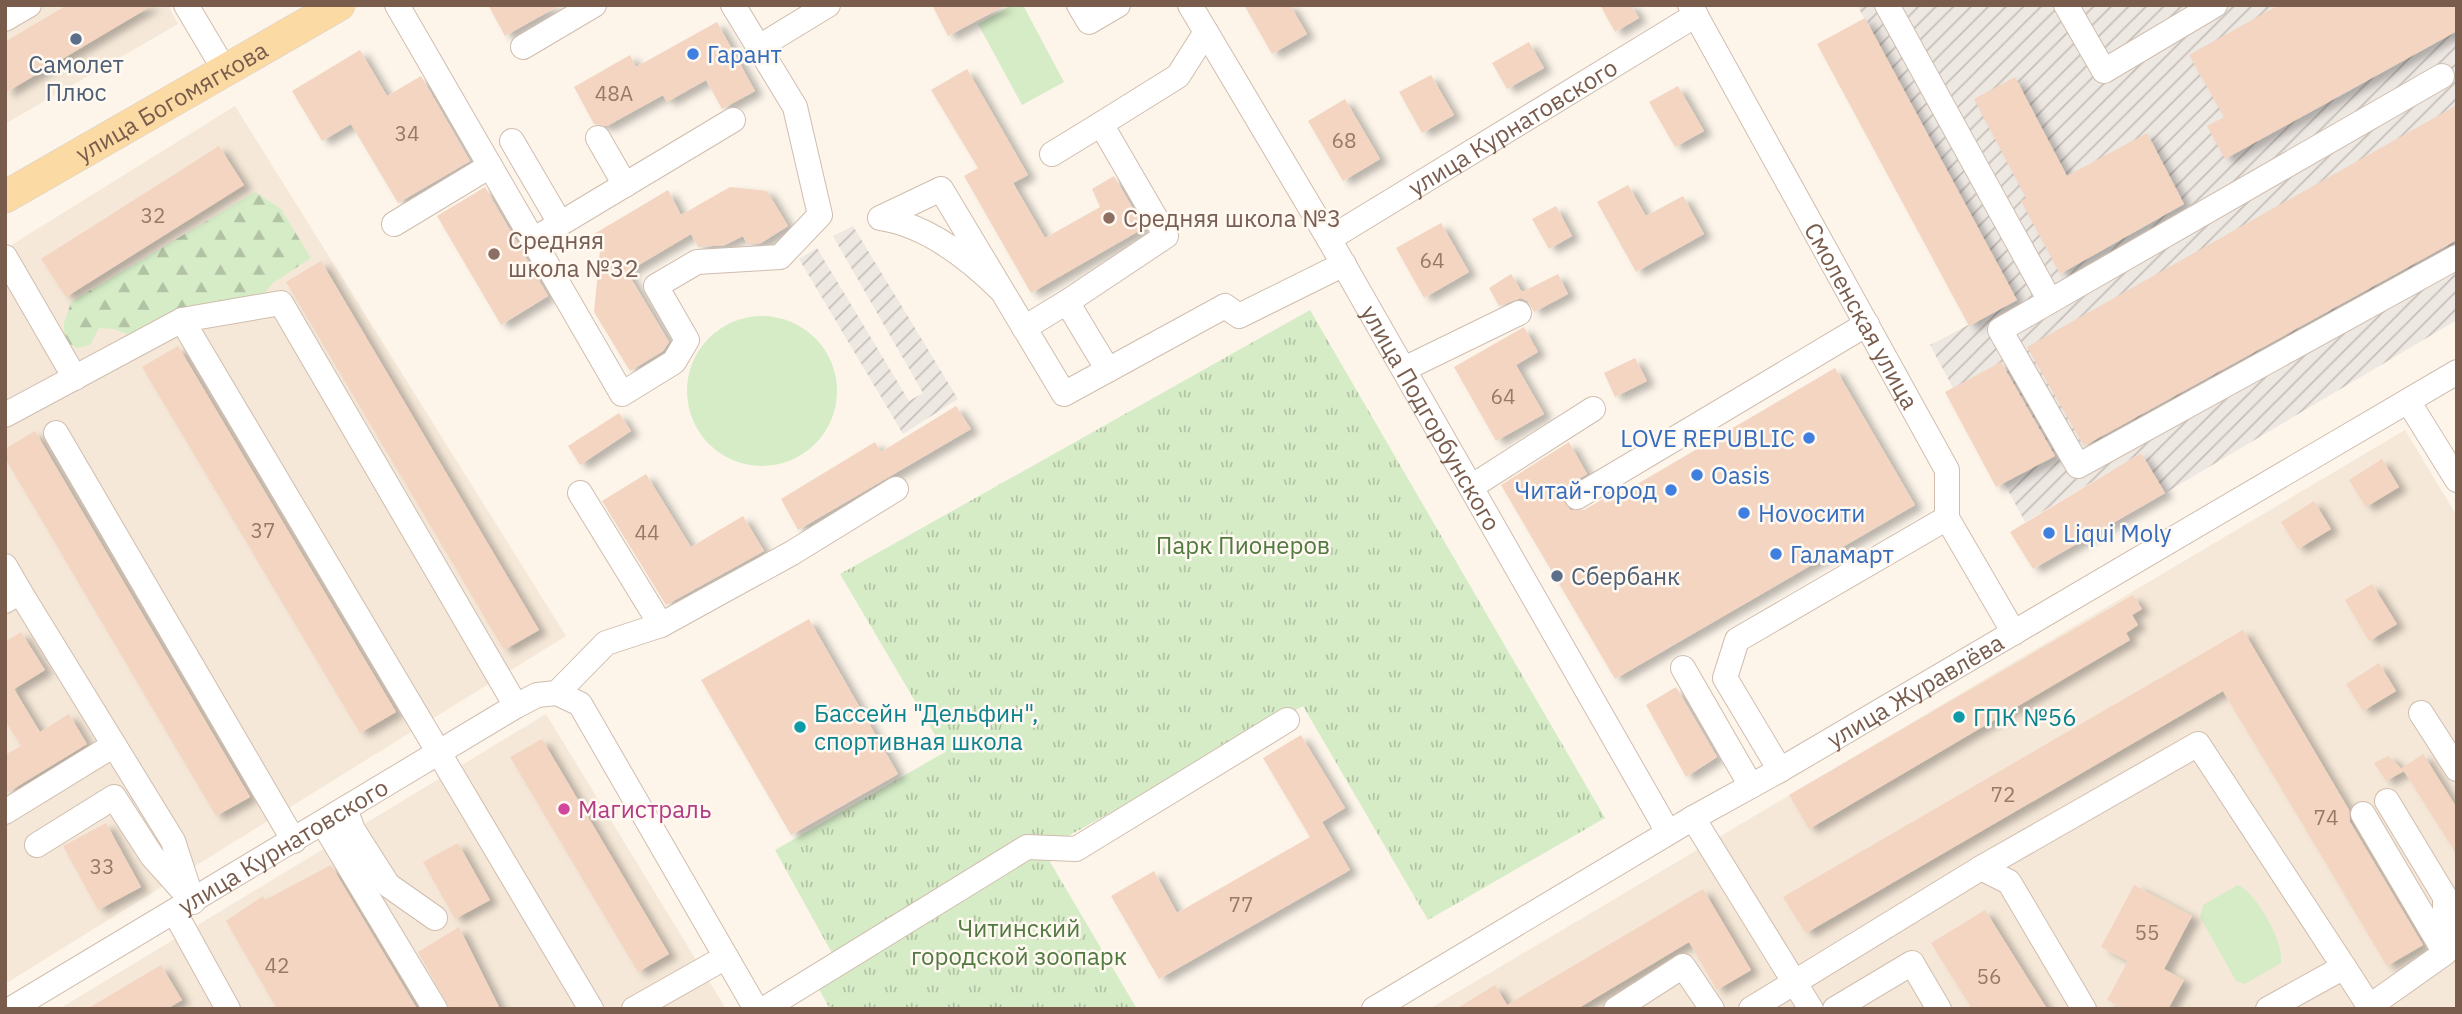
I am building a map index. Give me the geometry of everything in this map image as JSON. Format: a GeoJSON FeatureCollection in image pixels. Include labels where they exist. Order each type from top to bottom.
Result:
{"type":"FeatureCollection","features":[{"type":"Feature","properties":{"kind":"main road","name":"улица Богомягкова"},"geometry":{"type":"LineString","coordinates":[[5,197],[339,5]]}},
{"type":"Feature","properties":{"kind":"street"},"geometry":{"type":"LineString","coordinates":[[5,19],[29,5]]}},
{"type":"Feature","properties":{"kind":"street"},"geometry":{"type":"LineString","coordinates":[[186,5],[224,69]]}},
{"type":"Feature","properties":{"kind":"street"},"geometry":{"type":"LineString","coordinates":[[397,5],[622,394],[674,362],[687,340],[656,286],[697,262],[780,257],[820,215],[795,107],[733,5]]}},
{"type":"Feature","properties":{"kind":"street"},"geometry":{"type":"LineString","coordinates":[[523,47],[594,5]]}},
{"type":"Feature","properties":{"kind":"street"},"geometry":{"type":"LineString","coordinates":[[759,47],[828,5]]}},
{"type":"Feature","properties":{"kind":"street"},"geometry":{"type":"LineString","coordinates":[[1080,5],[1089,22],[1118,5]]}},
{"type":"Feature","properties":{"kind":"street","name":"улица Подгорбунского"},"geometry":{"type":"LineString","coordinates":[[1190,5],[1344,264],[1668,832]]}},
{"type":"Feature","properties":{"kind":"street"},"geometry":{"type":"LineString","coordinates":[[1887,5],[2050,301]]}},
{"type":"Feature","properties":{"kind":"street"},"geometry":{"type":"LineString","coordinates":[[2066,5],[2104,71],[2215,5]]}},
{"type":"Feature","properties":{"kind":"street","name":"улица Курнатовского"},"geometry":{"type":"LineString","coordinates":[[1329,239],[1693,10]]}},
{"type":"Feature","properties":{"kind":"street","name":"Смоленская улица"},"geometry":{"type":"LineString","coordinates":[[1693,10],[1947,471],[1947,518]]}},
{"type":"Feature","properties":{"kind":"street"},"geometry":{"type":"LineString","coordinates":[[1052,154],[1178,76],[1206,32]]}},
{"type":"Feature","properties":{"kind":"street"},"geometry":{"type":"LineString","coordinates":[[2442,76],[2000,330],[2078,466],[2457,257]]}},
{"type":"Feature","properties":{"kind":"street"},"geometry":{"type":"LineString","coordinates":[[533,240],[733,121]]}},
{"type":"Feature","properties":{"kind":"street"},"geometry":{"type":"LineString","coordinates":[[1024,328],[1166,236],[1101,124]]}},
{"type":"Feature","properties":{"kind":"street"},"geometry":{"type":"LineString","coordinates":[[598,138],[625,185]]}},
{"type":"Feature","properties":{"kind":"street"},"geometry":{"type":"LineString","coordinates":[[512,141],[560,223]]}},
{"type":"Feature","properties":{"kind":"street"},"geometry":{"type":"LineString","coordinates":[[394,224],[490,166]]}},
{"type":"Feature","properties":{"kind":"street"},"geometry":{"type":"LineString","coordinates":[[1002,291],[967,258],[916,229],[880,218],[941,190],[1002,291],[1024,328],[1064,394],[1225,306],[1239,316],[1344,264]]}},
{"type":"Feature","properties":{"kind":"street"},"geometry":{"type":"LineString","coordinates":[[5,257],[75,378]]}},
{"type":"Feature","properties":{"kind":"street"},"geometry":{"type":"LineString","coordinates":[[1067,302],[1108,370]]}},
{"type":"Feature","properties":{"kind":"street"},"geometry":{"type":"LineString","coordinates":[[5,415],[182,320],[281,303],[516,706]]}},
{"type":"Feature","properties":{"kind":"street"},"geometry":{"type":"LineString","coordinates":[[1404,369],[1519,313]]}},
{"type":"Feature","properties":{"kind":"street"},"geometry":{"type":"LineString","coordinates":[[182,320],[591,1009]]}},
{"type":"Feature","properties":{"kind":"street"},"geometry":{"type":"LineString","coordinates":[[1577,497],[1867,324]]}},
{"type":"Feature","properties":{"kind":"street","name":"улица Журавлёва"},"geometry":{"type":"LineString","coordinates":[[1374,1009],[1668,832],[1780,770],[2457,372]]}},
{"type":"Feature","properties":{"kind":"street"},"geometry":{"type":"LineString","coordinates":[[2408,401],[2457,480]]}},
{"type":"Feature","properties":{"kind":"street"},"geometry":{"type":"LineString","coordinates":[[1471,487],[1593,408]]}},
{"type":"Feature","properties":{"kind":"street"},"geometry":{"type":"LineString","coordinates":[[56,433],[294,841]]}},
{"type":"Feature","properties":{"kind":"street"},"geometry":{"type":"LineString","coordinates":[[756,1009],[580,704],[557,692],[606,643],[661,625],[792,553],[896,489]]}},
{"type":"Feature","properties":{"kind":"street"},"geometry":{"type":"LineString","coordinates":[[580,493],[661,625]]}},
{"type":"Feature","properties":{"kind":"street"},"geometry":{"type":"LineString","coordinates":[[1780,770],[1725,678],[1737,640],[1947,518],[2014,633]]}},
{"type":"Feature","properties":{"kind":"street"},"geometry":{"type":"LineString","coordinates":[[5,566],[13,597],[114,745],[173,841],[184,908]]}},
{"type":"Feature","properties":{"kind":"street"},"geometry":{"type":"LineString","coordinates":[[1683,668],[1751,786]]}},
{"type":"Feature","properties":{"kind":"street","name":"улица Курнатовского"},"geometry":{"type":"LineString","coordinates":[[11,1009],[184,908],[516,706],[537,695],[557,692]]}},
{"type":"Feature","properties":{"kind":"street"},"geometry":{"type":"LineString","coordinates":[[2421,713],[2457,769]]}},
{"type":"Feature","properties":{"kind":"street"},"geometry":{"type":"LineString","coordinates":[[764,1009],[1027,847],[1076,849],[1287,720]]}},
{"type":"Feature","properties":{"kind":"street"},"geometry":{"type":"LineString","coordinates":[[1752,1009],[1981,868],[2198,744],[2370,1008],[2445,953]]}},
{"type":"Feature","properties":{"kind":"street"},"geometry":{"type":"LineString","coordinates":[[5,812],[114,745]]}},
{"type":"Feature","properties":{"kind":"street"},"geometry":{"type":"LineString","coordinates":[[37,845],[114,797],[184,908],[228,1008]]}},
{"type":"Feature","properties":{"kind":"street"},"geometry":{"type":"LineString","coordinates":[[2387,801],[2445,897],[2445,953]]}},
{"type":"Feature","properties":{"kind":"street"},"geometry":{"type":"LineString","coordinates":[[345,808],[353,830],[388,886],[435,918]]}},
{"type":"Feature","properties":{"kind":"street"},"geometry":{"type":"LineString","coordinates":[[2362,814],[2445,953]]}},
{"type":"Feature","properties":{"kind":"street"},"geometry":{"type":"LineString","coordinates":[[1693,818],[1811,1009]]}},
{"type":"Feature","properties":{"kind":"street"},"geometry":{"type":"LineString","coordinates":[[323,823],[435,1009]]}},
{"type":"Feature","properties":{"kind":"street"},"geometry":{"type":"LineString","coordinates":[[1981,868],[2009,882],[2084,1009]]}},
{"type":"Feature","properties":{"kind":"street"},"geometry":{"type":"LineString","coordinates":[[634,1009],[726,957]]}},
{"type":"Feature","properties":{"kind":"street"},"geometry":{"type":"LineString","coordinates":[[1835,1009],[1912,963],[1939,1009]]}},
{"type":"Feature","properties":{"kind":"street"},"geometry":{"type":"LineString","coordinates":[[1615,1009],[1683,966],[1712,1009]]}},
{"type":"Feature","properties":{"kind":"street"},"geometry":{"type":"LineString","coordinates":[[2268,1009],[2344,967]]}},
{"type":"Feature","properties":{"kind":"shaded area"},"geometry":{"type":"Polygon","coordinates":[[[5,5],[168,5],[178,24],[5,124],[5,5]]]}},
{"type":"Feature","properties":{"kind":"shaded area"},"geometry":{"type":"Polygon","coordinates":[[[1857,5],[2457,5],[2457,320],[2165,493],[2141,453],[2025,522],[1930,345],[2016,300],[1857,5]]]}},
{"type":"Feature","properties":{"kind":"shaded area"},"geometry":{"type":"Polygon","coordinates":[[[235,106],[566,636],[5,984],[5,249],[235,106]]]}},
{"type":"Feature","properties":{"kind":"shaded area"},"geometry":{"type":"Polygon","coordinates":[[[853,226],[958,399],[903,434],[799,259],[817,248],[909,401],[923,393],[833,236],[853,226]]]}},
{"type":"Feature","properties":{"kind":"shaded area"},"geometry":{"type":"Polygon","coordinates":[[[2405,430],[2457,516],[2457,1009],[1429,1009],[2405,430]]]}},
{"type":"Feature","properties":{"kind":"shaded area"},"geometry":{"type":"Polygon","coordinates":[[[546,714],[726,1009],[59,1009],[546,714]]]}},
{"type":"Feature","properties":{"kind":"green space"},"geometry":{"type":"Polygon","coordinates":[[[1012,5],[1023,5],[1064,82],[1022,105],[978,24],[1012,5]]]}},
{"type":"Feature","properties":{"kind":"green space"},"geometry":{"type":"Polygon","coordinates":[[[255,192],[281,209],[311,258],[273,283],[265,293],[222,304],[130,336],[115,329],[99,328],[90,345],[77,348],[64,341],[64,323],[71,302],[255,192]]]}},
{"type":"Feature","properties":{"kind":"green space","name":"Парк Пионеров"},"geometry":{"type":"Polygon","coordinates":[[[1310,310],[1605,818],[1428,920],[1303,706],[1043,850],[1137,1009],[830,1009],[816,984],[838,964],[775,850],[945,752],[840,574],[1310,310]]]}},
{"type":"Feature","properties":{"kind":"green space"},"geometry":{"type":"Polygon","coordinates":[[[762,316],[791,322],[815,338],[831,362],[837,391],[831,420],[815,444],[791,460],[762,466],[733,460],[709,444],[693,420],[687,391],[693,362],[709,338],[733,322],[762,316]]]}},
{"type":"Feature","properties":{"kind":"green space"},"geometry":{"type":"Polygon","coordinates":[[[2238,885],[2261,908],[2274,931],[2281,954],[2281,963],[2245,984],[2236,981],[2200,917],[2203,905],[2238,885]]]}},
{"type":"Feature","properties":{"kind":"building"},"geometry":{"type":"Polygon","coordinates":[[[67,5],[153,5],[5,93],[5,42],[67,5]]]}},
{"type":"Feature","properties":{"kind":"building"},"geometry":{"type":"Polygon","coordinates":[[[488,5],[560,5],[505,36],[488,5]]]}},
{"type":"Feature","properties":{"kind":"building"},"geometry":{"type":"Polygon","coordinates":[[[932,5],[1006,5],[948,36],[932,5]]]}},
{"type":"Feature","properties":{"kind":"building"},"geometry":{"type":"Polygon","coordinates":[[[1244,5],[1290,5],[1307,34],[1272,54],[1244,5]]]}},
{"type":"Feature","properties":{"kind":"building"},"geometry":{"type":"Polygon","coordinates":[[[1600,5],[1631,5],[1639,18],[1615,32],[1600,5]]]}},
{"type":"Feature","properties":{"kind":"building"},"geometry":{"type":"Polygon","coordinates":[[[2279,5],[2457,5],[2457,31],[2225,159],[2207,126],[2224,117],[2189,55],[2279,5]]]}},
{"type":"Feature","properties":{"kind":"building"},"geometry":{"type":"Polygon","coordinates":[[[1865,18],[2017,300],[1969,326],[1817,44],[1865,18]]]}},
{"type":"Feature","properties":{"kind":"building"},"geometry":{"type":"Polygon","coordinates":[[[717,22],[755,91],[722,109],[706,80],[667,102],[663,95],[607,126],[594,124],[574,87],[630,55],[636,67],[717,22]]]}},
{"type":"Feature","properties":{"kind":"building"},"geometry":{"type":"Polygon","coordinates":[[[1529,42],[1544,68],[1507,89],[1492,63],[1529,42]]]}},
{"type":"Feature","properties":{"kind":"building"},"geometry":{"type":"Polygon","coordinates":[[[360,50],[387,96],[421,76],[470,161],[398,203],[351,124],[322,141],[292,91],[360,50]]]}},
{"type":"Feature","properties":{"kind":"building","name":"Средняя школа №3"},"geometry":{"type":"Polygon","coordinates":[[[967,69],[1028,175],[1013,183],[1045,238],[1100,207],[1092,189],[1114,176],[1144,228],[1031,293],[964,176],[978,168],[931,90],[967,69]]]}},
{"type":"Feature","properties":{"kind":"building"},"geometry":{"type":"Polygon","coordinates":[[[1431,75],[1454,115],[1422,133],[1399,92],[1431,75]]]}},
{"type":"Feature","properties":{"kind":"building"},"geometry":{"type":"Polygon","coordinates":[[[2015,77],[2067,176],[2147,133],[2184,204],[2060,274],[2021,201],[2026,198],[1974,99],[2015,77]]]}},
{"type":"Feature","properties":{"kind":"building"},"geometry":{"type":"Polygon","coordinates":[[[1678,86],[1704,131],[1675,147],[1649,102],[1678,86]]]}},
{"type":"Feature","properties":{"kind":"building"},"geometry":{"type":"Polygon","coordinates":[[[1345,99],[1380,159],[1343,181],[1308,121],[1345,99]]]}},
{"type":"Feature","properties":{"kind":"building"},"geometry":{"type":"Polygon","coordinates":[[[2457,105],[2457,240],[2084,446],[2027,347],[2457,105]]]}},
{"type":"Feature","properties":{"kind":"building"},"geometry":{"type":"Polygon","coordinates":[[[219,146],[244,185],[66,297],[41,259],[219,146]]]}},
{"type":"Feature","properties":{"kind":"building"},"geometry":{"type":"Polygon","coordinates":[[[1628,185],[1646,216],[1683,196],[1704,234],[1636,272],[1597,202],[1628,185]]]}},
{"type":"Feature","properties":{"kind":"building","name":"Средняя школа №32"},"geometry":{"type":"Polygon","coordinates":[[[485,187],[548,296],[501,325],[437,216],[485,187]]]}},
{"type":"Feature","properties":{"kind":"building"},"geometry":{"type":"Polygon","coordinates":[[[730,187],[767,191],[788,226],[761,243],[747,244],[743,236],[725,245],[698,247],[691,234],[627,272],[669,342],[663,351],[630,371],[594,312],[600,250],[594,234],[668,190],[681,215],[730,187]]]}},
{"type":"Feature","properties":{"kind":"building"},"geometry":{"type":"Polygon","coordinates":[[[1556,206],[1572,236],[1549,249],[1532,219],[1556,206]]]}},
{"type":"Feature","properties":{"kind":"building"},"geometry":{"type":"Polygon","coordinates":[[[1441,223],[1469,272],[1424,298],[1396,248],[1441,223]]]}},
{"type":"Feature","properties":{"kind":"building"},"geometry":{"type":"Polygon","coordinates":[[[321,261],[539,630],[504,650],[286,282],[321,261]]]}},
{"type":"Feature","properties":{"kind":"building"},"geometry":{"type":"Polygon","coordinates":[[[1511,274],[1522,292],[1558,274],[1568,294],[1534,312],[1528,301],[1521,298],[1499,306],[1489,288],[1511,274]]]}},
{"type":"Feature","properties":{"kind":"building"},"geometry":{"type":"Polygon","coordinates":[[[1524,327],[1538,352],[1516,365],[1544,414],[1496,441],[1454,367],[1524,327]]]}},
{"type":"Feature","properties":{"kind":"building"},"geometry":{"type":"Polygon","coordinates":[[[178,346],[396,712],[360,733],[142,367],[178,346]]]}},
{"type":"Feature","properties":{"kind":"building"},"geometry":{"type":"Polygon","coordinates":[[[1635,358],[1647,381],[1615,397],[1604,373],[1635,358]]]}},
{"type":"Feature","properties":{"kind":"building"},"geometry":{"type":"Polygon","coordinates":[[[2001,362],[2055,456],[1996,487],[1945,392],[2001,362]]]}},
{"type":"Feature","properties":{"kind":"building","name":"Ноvосити"},"geometry":{"type":"Polygon","coordinates":[[[1835,368],[1915,505],[1615,679],[1501,485],[1569,442],[1587,474],[1569,485],[1562,498],[1570,510],[1584,510],[1603,499],[1605,503],[1835,368]]]}},
{"type":"Feature","properties":{"kind":"building"},"geometry":{"type":"Polygon","coordinates":[[[956,406],[971,429],[798,530],[781,499],[875,442],[881,452],[956,406]]]}},
{"type":"Feature","properties":{"kind":"building"},"geometry":{"type":"Polygon","coordinates":[[[619,413],[631,431],[580,465],[568,446],[619,413]]]}},
{"type":"Feature","properties":{"kind":"building"},"geometry":{"type":"Polygon","coordinates":[[[35,431],[250,797],[216,816],[5,458],[5,449],[35,431]]]}},
{"type":"Feature","properties":{"kind":"building"},"geometry":{"type":"Polygon","coordinates":[[[2141,453],[2165,493],[2033,569],[2010,532],[2141,453]]]}},
{"type":"Feature","properties":{"kind":"building"},"geometry":{"type":"Polygon","coordinates":[[[2382,459],[2399,487],[2366,507],[2349,480],[2382,459]]]}},
{"type":"Feature","properties":{"kind":"building"},"geometry":{"type":"Polygon","coordinates":[[[646,474],[691,547],[743,516],[764,551],[666,605],[602,501],[646,474]]]}},
{"type":"Feature","properties":{"kind":"building"},"geometry":{"type":"Polygon","coordinates":[[[2314,501],[2331,529],[2298,549],[2281,522],[2314,501]]]}},
{"type":"Feature","properties":{"kind":"building"},"geometry":{"type":"Polygon","coordinates":[[[2372,584],[2397,624],[2369,641],[2345,600],[2372,584]]]}},
{"type":"Feature","properties":{"kind":"building","name":"ГПК №56"},"geometry":{"type":"Polygon","coordinates":[[[2133,595],[2142,609],[2132,615],[2138,625],[2126,633],[2130,640],[1809,829],[1789,795],[2133,595]]]}},
{"type":"Feature","properties":{"kind":"building","name":"Бассейн \"Дельфин\", спортивная школа"},"geometry":{"type":"Polygon","coordinates":[[[809,619],[898,774],[791,835],[701,680],[809,619]]]}},
{"type":"Feature","properties":{"kind":"building"},"geometry":{"type":"Polygon","coordinates":[[[2243,630],[2349,810],[2350,822],[2423,945],[2387,966],[2223,691],[1806,933],[1783,897],[2243,630]]]}},
{"type":"Feature","properties":{"kind":"building"},"geometry":{"type":"Polygon","coordinates":[[[21,632],[45,670],[14,689],[40,732],[69,714],[87,744],[5,794],[5,755],[21,746],[5,720],[5,642],[21,632]]]}},
{"type":"Feature","properties":{"kind":"building"},"geometry":{"type":"Polygon","coordinates":[[[2379,663],[2396,691],[2363,711],[2346,684],[2379,663]]]}},
{"type":"Feature","properties":{"kind":"building"},"geometry":{"type":"Polygon","coordinates":[[[1676,687],[1717,757],[1686,777],[1646,705],[1676,687]]]}},
{"type":"Feature","properties":{"kind":"building"},"geometry":{"type":"Polygon","coordinates":[[[1301,735],[1345,808],[1322,822],[1350,870],[1159,979],[1111,896],[1154,871],[1177,913],[1310,837],[1263,758],[1301,735]]]}},
{"type":"Feature","properties":{"kind":"building"},"geometry":{"type":"Polygon","coordinates":[[[542,739],[669,954],[638,972],[510,757],[542,739]]]}},
{"type":"Feature","properties":{"kind":"building"},"geometry":{"type":"Polygon","coordinates":[[[2423,754],[2457,808],[2457,855],[2404,771],[2386,781],[2374,763],[2388,756],[2403,770],[2402,768],[2423,754]]]}},
{"type":"Feature","properties":{"kind":"building"},"geometry":{"type":"Polygon","coordinates":[[[106,823],[141,887],[98,910],[63,846],[106,823]]]}},
{"type":"Feature","properties":{"kind":"building"},"geometry":{"type":"Polygon","coordinates":[[[458,843],[490,900],[455,919],[423,862],[458,843]]]}},
{"type":"Feature","properties":{"kind":"building"},"geometry":{"type":"Polygon","coordinates":[[[331,865],[417,1009],[277,1009],[226,921],[263,896],[265,900],[331,865]]]}},
{"type":"Feature","properties":{"kind":"building"},"geometry":{"type":"Polygon","coordinates":[[[2134,885],[2192,916],[2164,969],[2184,980],[2168,1009],[2124,1009],[2107,1000],[2128,961],[2101,947],[2134,885]]]}},
{"type":"Feature","properties":{"kind":"building"},"geometry":{"type":"Polygon","coordinates":[[[1703,889],[1751,970],[1717,990],[1689,942],[1577,1009],[1456,1009],[1495,985],[1507,1005],[1703,889]]]}},
{"type":"Feature","properties":{"kind":"building"},"geometry":{"type":"Polygon","coordinates":[[[1985,910],[2047,1009],[1972,1009],[1931,943],[1985,910]]]}},
{"type":"Feature","properties":{"kind":"building"},"geometry":{"type":"Polygon","coordinates":[[[459,927],[500,1009],[450,1009],[418,952],[459,927]]]}},
{"type":"Feature","properties":{"kind":"building"},"geometry":{"type":"Polygon","coordinates":[[[161,965],[182,1000],[167,1009],[87,1009],[161,965]]]}},
{"type":"Feature","properties":{"kind":"place","name":"Самолет Плюс"},"geometry":{"type":"Point","coordinates":[76,39]}},
{"type":"Feature","properties":{"kind":"place","name":"Гарант"},"geometry":{"type":"Point","coordinates":[693,54]}},
{"type":"Feature","properties":{"kind":"place","name":"Средняя школа №3"},"geometry":{"type":"Point","coordinates":[1109,218]}},
{"type":"Feature","properties":{"kind":"place","name":"Средняя школа №32"},"geometry":{"type":"Point","coordinates":[494,254]}},
{"type":"Feature","properties":{"kind":"place","name":"LOVE REPUBLIC"},"geometry":{"type":"Point","coordinates":[1809,438]}},
{"type":"Feature","properties":{"kind":"place","name":"Oasis"},"geometry":{"type":"Point","coordinates":[1697,475]}},
{"type":"Feature","properties":{"kind":"place","name":"Читай-город"},"geometry":{"type":"Point","coordinates":[1671,490]}},
{"type":"Feature","properties":{"kind":"place","name":"Ноvосити"},"geometry":{"type":"Point","coordinates":[1744,513]}},
{"type":"Feature","properties":{"kind":"place","name":"Liqui Moly"},"geometry":{"type":"Point","coordinates":[2049,533]}},
{"type":"Feature","properties":{"kind":"place","name":"Галамарт"},"geometry":{"type":"Point","coordinates":[1776,554]}},
{"type":"Feature","properties":{"kind":"place","name":"Сбербанк"},"geometry":{"type":"Point","coordinates":[1557,576]}},
{"type":"Feature","properties":{"kind":"place","name":"ГПК №56"},"geometry":{"type":"Point","coordinates":[1959,717]}},
{"type":"Feature","properties":{"kind":"place","name":"Бассейн \"Дельфин\", спортивная школа"},"geometry":{"type":"Point","coordinates":[800,727]}},
{"type":"Feature","properties":{"kind":"place","name":"Магистраль"},"geometry":{"type":"Point","coordinates":[564,809]}},
{"type":"Feature","properties":{"kind":"park label","name":"Читинский городской зоопарк"},"geometry":{"type":"Point","coordinates":[1019,942]}}]}
